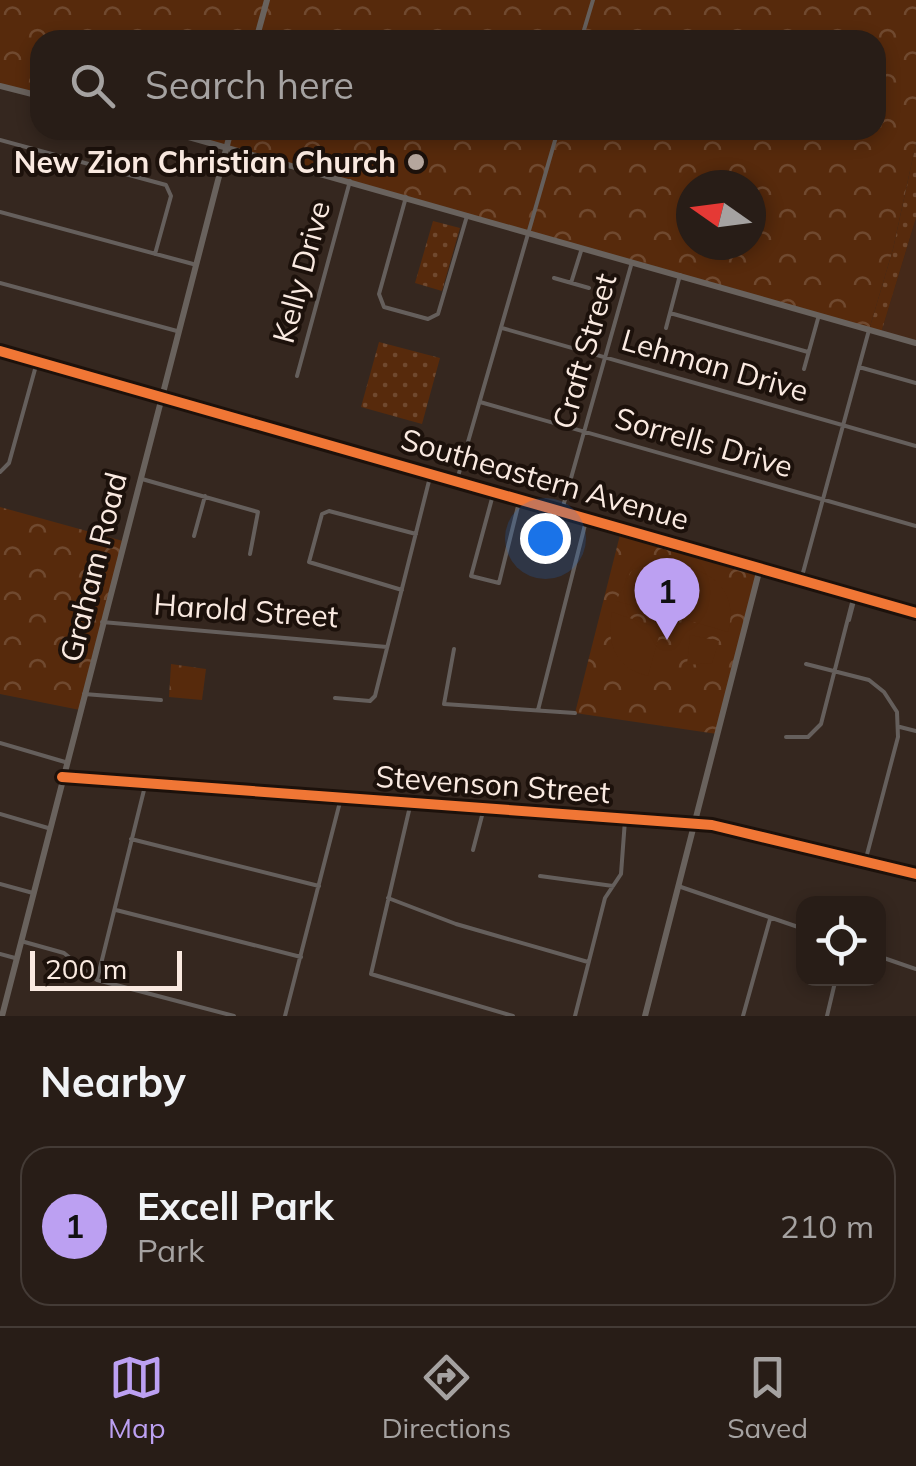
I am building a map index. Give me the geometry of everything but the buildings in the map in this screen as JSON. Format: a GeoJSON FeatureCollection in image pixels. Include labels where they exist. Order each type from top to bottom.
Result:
{"type":"FeatureCollection","features":[{"type":"Feature","properties":{"kind":"main road"},"geometry":{"type":"LineString","coordinates":[[259,30],[267,0]]}},
{"type":"Feature","properties":{"kind":"main road"},"geometry":{"type":"LineString","coordinates":[[0,86],[30,94]]}},
{"type":"Feature","properties":{"kind":"main road"},"geometry":{"type":"LineString","coordinates":[[200,140],[916,343]]}},
{"type":"Feature","properties":{"kind":"main road","name":"Graham Road"},"geometry":{"type":"LineString","coordinates":[[2,1016],[228,140]]}},
{"type":"Feature","properties":{"kind":"main road","name":"Southeastern Avenue"},"geometry":{"type":"LineString","coordinates":[[160,395],[916,613]]}},
{"type":"Feature","properties":{"kind":"main road"},"geometry":{"type":"LineString","coordinates":[[645,1016],[760,568]]}},
{"type":"Feature","properties":{"kind":"street"},"geometry":{"type":"LineString","coordinates":[[584,30],[592,0]]}},
{"type":"Feature","properties":{"kind":"street"},"geometry":{"type":"LineString","coordinates":[[0,140],[166,185],[170,196],[155,254]]}},
{"type":"Feature","properties":{"kind":"street"},"geometry":{"type":"LineString","coordinates":[[457,480],[555,140]]}},
{"type":"Feature","properties":{"kind":"street","name":"Kelly Drive"},"geometry":{"type":"LineString","coordinates":[[297,376],[350,181]]}},
{"type":"Feature","properties":{"kind":"street"},"geometry":{"type":"LineString","coordinates":[[406,197],[379,294],[380,304],[387,308],[428,319],[438,314],[467,216]]}},
{"type":"Feature","properties":{"kind":"street"},"geometry":{"type":"LineString","coordinates":[[0,212],[193,264]]}},
{"type":"Feature","properties":{"kind":"street"},"geometry":{"type":"LineString","coordinates":[[571,283],[582,248]]}},
{"type":"Feature","properties":{"kind":"street","name":"Craft Street"},"geometry":{"type":"LineString","coordinates":[[562,510],[632,262]]}},
{"type":"Feature","properties":{"kind":"street"},"geometry":{"type":"LineString","coordinates":[[666,328],[680,275]]}},
{"type":"Feature","properties":{"kind":"street"},"geometry":{"type":"LineString","coordinates":[[554,278],[589,288]]}},
{"type":"Feature","properties":{"kind":"street"},"geometry":{"type":"LineString","coordinates":[[0,283],[177,331]]}},
{"type":"Feature","properties":{"kind":"street"},"geometry":{"type":"LineString","coordinates":[[670,313],[808,352]]}},
{"type":"Feature","properties":{"kind":"street"},"geometry":{"type":"LineString","coordinates":[[804,369],[818,315]]}},
{"type":"Feature","properties":{"kind":"street","name":"Lehman Drive"},"geometry":{"type":"LineString","coordinates":[[502,328],[916,446]]}},
{"type":"Feature","properties":{"kind":"street"},"geometry":{"type":"LineString","coordinates":[[801,580],[869,330]]}},
{"type":"Feature","properties":{"kind":"street"},"geometry":{"type":"LineString","coordinates":[[0,351],[160,395]]}},
{"type":"Feature","properties":{"kind":"street"},"geometry":{"type":"LineString","coordinates":[[0,472],[8,463],[37,362]]}},
{"type":"Feature","properties":{"kind":"street"},"geometry":{"type":"LineString","coordinates":[[859,367],[916,383]]}},
{"type":"Feature","properties":{"kind":"street","name":"Sorrells Drive"},"geometry":{"type":"LineString","coordinates":[[480,402],[916,526]]}},
{"type":"Feature","properties":{"kind":"street"},"geometry":{"type":"LineString","coordinates":[[335,698],[364,701],[375,696],[431,473]]}},
{"type":"Feature","properties":{"kind":"street"},"geometry":{"type":"LineString","coordinates":[[138,478],[252,510],[260,518],[250,554]]}},
{"type":"Feature","properties":{"kind":"street"},"geometry":{"type":"LineString","coordinates":[[494,491],[471,576],[499,584],[520,498]]}},
{"type":"Feature","properties":{"kind":"street"},"geometry":{"type":"LineString","coordinates":[[194,536],[205,496]]}},
{"type":"Feature","properties":{"kind":"street"},"geometry":{"type":"LineString","coordinates":[[402,590],[314,567],[309,562],[322,514],[328,512],[416,534]]}},
{"type":"Feature","properties":{"kind":"street"},"geometry":{"type":"LineString","coordinates":[[538,710],[587,518]]}},
{"type":"Feature","properties":{"kind":"street"},"geometry":{"type":"LineString","coordinates":[[786,738],[803,738],[818,729],[854,596]]}},
{"type":"Feature","properties":{"kind":"street","name":"Harold Street"},"geometry":{"type":"LineString","coordinates":[[102,622],[386,647]]}},
{"type":"Feature","properties":{"kind":"street"},"geometry":{"type":"LineString","coordinates":[[454,649],[442,695],[444,704],[575,713]]}},
{"type":"Feature","properties":{"kind":"street"},"geometry":{"type":"LineString","coordinates":[[806,664],[869,680],[884,692],[900,727],[865,862]]}},
{"type":"Feature","properties":{"kind":"street"},"geometry":{"type":"LineString","coordinates":[[84,694],[161,700]]}},
{"type":"Feature","properties":{"kind":"street"},"geometry":{"type":"LineString","coordinates":[[900,727],[916,731]]}},
{"type":"Feature","properties":{"kind":"street"},"geometry":{"type":"LineString","coordinates":[[0,743],[65,762]]}},
{"type":"Feature","properties":{"kind":"street","name":"Stevenson Street"},"geometry":{"type":"LineString","coordinates":[[62,777],[694,824],[916,874]]}},
{"type":"Feature","properties":{"kind":"street"},"geometry":{"type":"LineString","coordinates":[[97,980],[146,782]]}},
{"type":"Feature","properties":{"kind":"street"},"geometry":{"type":"LineString","coordinates":[[286,1016],[342,797]]}},
{"type":"Feature","properties":{"kind":"street"},"geometry":{"type":"LineString","coordinates":[[410,802],[371,974],[513,1016]]}},
{"type":"Feature","properties":{"kind":"street"},"geometry":{"type":"LineString","coordinates":[[473,850],[484,808]]}},
{"type":"Feature","properties":{"kind":"street"},"geometry":{"type":"LineString","coordinates":[[0,814],[49,828]]}},
{"type":"Feature","properties":{"kind":"street"},"geometry":{"type":"LineString","coordinates":[[575,1016],[588,962],[613,886],[621,874],[626,819]]}},
{"type":"Feature","properties":{"kind":"street"},"geometry":{"type":"LineString","coordinates":[[132,839],[319,886]]}},
{"type":"Feature","properties":{"kind":"street"},"geometry":{"type":"LineString","coordinates":[[540,876],[613,886]]}},
{"type":"Feature","properties":{"kind":"street"},"geometry":{"type":"LineString","coordinates":[[0,884],[32,893]]}},
{"type":"Feature","properties":{"kind":"street"},"geometry":{"type":"LineString","coordinates":[[678,886],[796,926]]}},
{"type":"Feature","properties":{"kind":"street"},"geometry":{"type":"LineString","coordinates":[[388,898],[456,924],[588,962]]}},
{"type":"Feature","properties":{"kind":"street"},"geometry":{"type":"LineString","coordinates":[[114,909],[301,957]]}},
{"type":"Feature","properties":{"kind":"street"},"geometry":{"type":"LineString","coordinates":[[743,1016],[770,918]]}},
{"type":"Feature","properties":{"kind":"street"},"geometry":{"type":"LineString","coordinates":[[20,941],[64,953],[97,980],[234,1016]]}},
{"type":"Feature","properties":{"kind":"street"},"geometry":{"type":"LineString","coordinates":[[0,954],[16,959]]}},
{"type":"Feature","properties":{"kind":"street"},"geometry":{"type":"LineString","coordinates":[[886,959],[916,969]]}},
{"type":"Feature","properties":{"kind":"street"},"geometry":{"type":"LineString","coordinates":[[826,1016],[834,986]]}},
{"type":"Feature","properties":{"kind":"shaded area"},"geometry":{"type":"Polygon","coordinates":[[[916,218],[916,343],[881,333],[916,218]]]}},
{"type":"Feature","properties":{"kind":"green space"},"geometry":{"type":"Polygon","coordinates":[[[0,0],[916,0],[916,143],[893,249],[869,330],[199,140],[886,140],[886,30],[30,30],[30,94],[0,86],[0,0]]]}},
{"type":"Feature","properties":{"kind":"green space"},"geometry":{"type":"Polygon","coordinates":[[[916,143],[916,218],[881,333],[869,330],[893,249],[916,143]]]}},
{"type":"Feature","properties":{"kind":"green space"},"geometry":{"type":"Polygon","coordinates":[[[433,221],[460,228],[442,291],[415,283],[433,221]]]}},
{"type":"Feature","properties":{"kind":"green space"},"geometry":{"type":"Polygon","coordinates":[[[379,342],[440,358],[422,424],[361,407],[379,342]]]}},
{"type":"Feature","properties":{"kind":"green space"},"geometry":{"type":"Polygon","coordinates":[[[0,507],[123,541],[80,710],[0,694],[0,507]]]}},
{"type":"Feature","properties":{"kind":"green space"},"geometry":{"type":"Polygon","coordinates":[[[622,527],[760,568],[717,734],[575,713],[622,527]]]}},
{"type":"Feature","properties":{"kind":"green space"},"geometry":{"type":"Polygon","coordinates":[[[658,560],[680,564],[667,610],[662,614],[616,601],[632,570],[658,560]]]}},
{"type":"Feature","properties":{"kind":"green space"},"geometry":{"type":"Polygon","coordinates":[[[691,568],[711,578],[724,591],[730,609],[728,632],[680,618],[691,568]]]}},
{"type":"Feature","properties":{"kind":"green space"},"geometry":{"type":"Polygon","coordinates":[[[612,612],[661,629],[648,676],[628,667],[615,653],[610,634],[612,612]]]}},
{"type":"Feature","properties":{"kind":"green space"},"geometry":{"type":"Polygon","coordinates":[[[690,635],[719,641],[712,663],[687,665],[690,635]]]}},
{"type":"Feature","properties":{"kind":"green space"},"geometry":{"type":"Polygon","coordinates":[[[171,664],[206,669],[202,700],[169,697],[171,664]]]}},
{"type":"Feature","properties":{"kind":"cycle path"},"geometry":{"type":"LineString","coordinates":[[0,351],[916,613]]}},
{"type":"Feature","properties":{"kind":"cycle path"},"geometry":{"type":"LineString","coordinates":[[62,777],[712,825],[916,874]]}},
{"type":"Feature","properties":{"kind":"place","name":"New Zion Christian Church"},"geometry":{"type":"Point","coordinates":[416,162]}},
{"type":"Feature","properties":{"kind":"place","name":"Excell Park"},"geometry":{"type":"Point","coordinates":[667,640]}}]}
